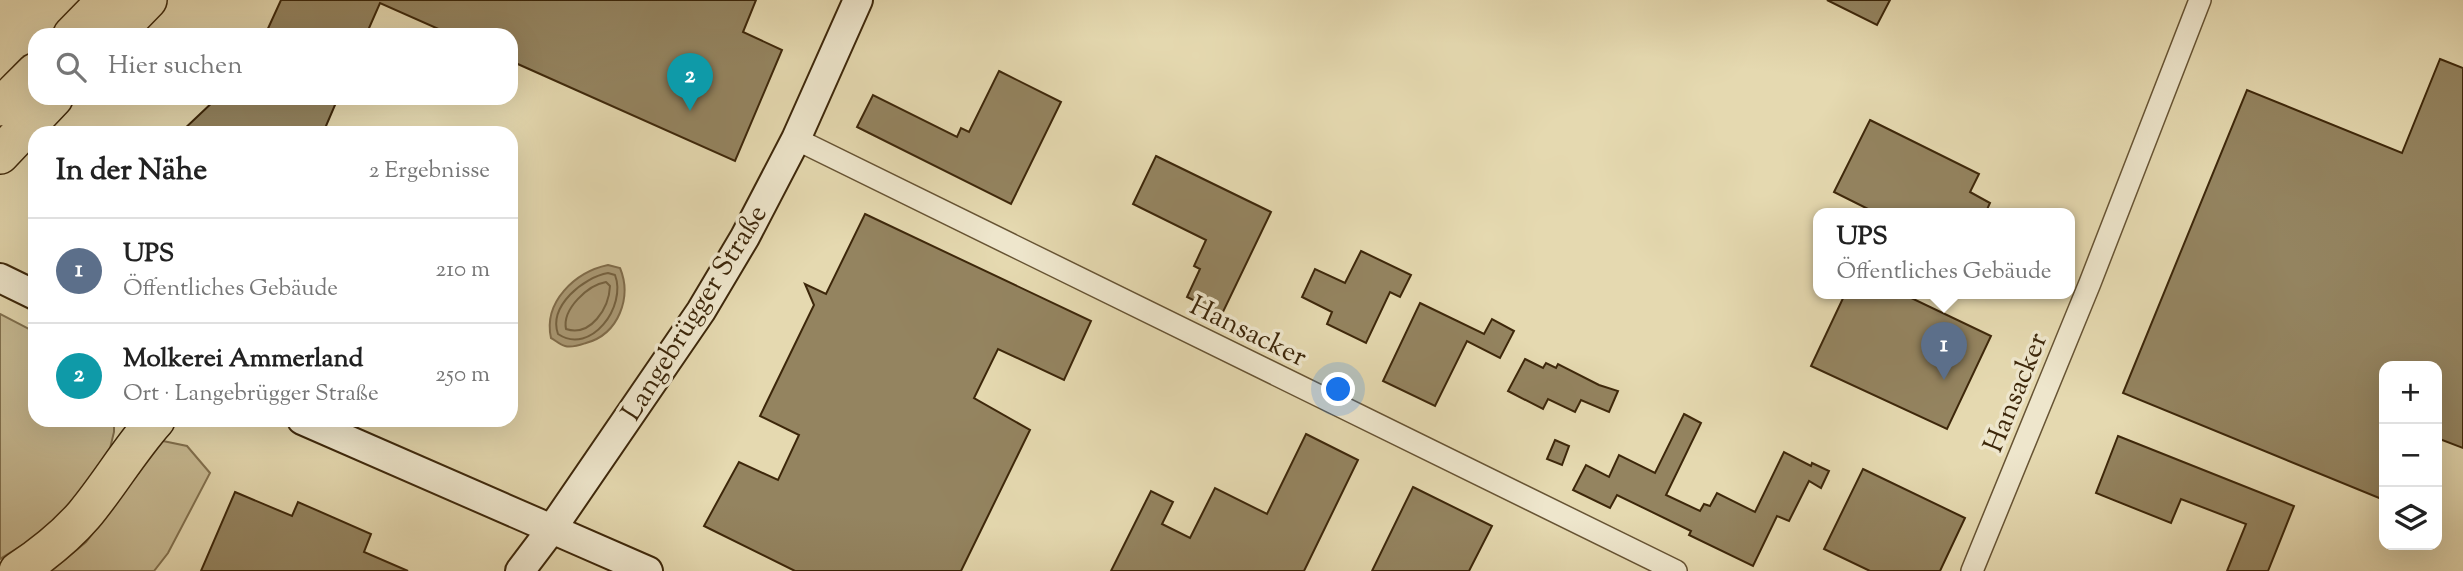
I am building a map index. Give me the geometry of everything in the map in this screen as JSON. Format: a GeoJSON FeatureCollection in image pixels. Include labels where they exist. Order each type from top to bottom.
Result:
{"type":"FeatureCollection","features":[{"type":"Feature","properties":{"kind":"highway"},"geometry":{"type":"LineString","coordinates":[[79,28],[107,0]]}},
{"type":"Feature","properties":{"kind":"highway"},"geometry":{"type":"LineString","coordinates":[[121,28],[148,0]]}},
{"type":"Feature","properties":{"kind":"highway"},"geometry":{"type":"LineString","coordinates":[[0,107],[28,79]]}},
{"type":"Feature","properties":{"kind":"highway"},"geometry":{"type":"LineString","coordinates":[[0,155],[47,105]]}},
{"type":"Feature","properties":{"kind":"highway"},"geometry":{"type":"LineString","coordinates":[[18,571],[53,546],[82,517],[107,485],[133,434]]}},
{"type":"Feature","properties":{"kind":"street","name":"Langebrügger Straße"},"geometry":{"type":"LineString","coordinates":[[520,571],[701,311],[745,237],[796,139],[858,0]]}},
{"type":"Feature","properties":{"kind":"street","name":"Hansacker"},"geometry":{"type":"LineString","coordinates":[[1972,571],[2090,283],[2200,0]]}},
{"type":"Feature","properties":{"kind":"street","name":"Hansacker"},"geometry":{"type":"LineString","coordinates":[[796,139],[1676,571]]}},
{"type":"Feature","properties":{"kind":"street"},"geometry":{"type":"LineString","coordinates":[[0,278],[28,292]]}},
{"type":"Feature","properties":{"kind":"street"},"geometry":{"type":"LineString","coordinates":[[318,427],[648,571]]}},
{"type":"Feature","properties":{"kind":"shaded area"},"geometry":{"type":"Polygon","coordinates":[[[0,314],[28,328],[28,427],[114,427],[114,432],[105,469],[57,524],[0,559],[0,314]]]}},
{"type":"Feature","properties":{"kind":"shaded area"},"geometry":{"type":"Polygon","coordinates":[[[163,441],[187,446],[210,473],[168,553],[154,571],[51,571],[86,542],[163,441]]]}},
{"type":"Feature","properties":{"kind":"water"},"geometry":{"type":"Polygon","coordinates":[[[608,265],[620,268],[624,291],[620,313],[607,332],[586,343],[570,347],[551,338],[552,312],[564,291],[584,274],[608,265]]]}},
{"type":"Feature","properties":{"kind":"building"},"geometry":{"type":"Polygon","coordinates":[[[281,0],[756,0],[743,32],[782,50],[735,161],[518,64],[518,28],[436,28],[380,3],[369,28],[268,28],[281,0]]]}},
{"type":"Feature","properties":{"kind":"building"},"geometry":{"type":"Polygon","coordinates":[[[1827,0],[1890,0],[1877,25],[1827,0]]]}},
{"type":"Feature","properties":{"kind":"building"},"geometry":{"type":"Polygon","coordinates":[[[2440,59],[2463,68],[2463,448],[2442,440],[2442,361],[2379,361],[2379,498],[2123,393],[2247,90],[2402,153],[2440,59]]]}},
{"type":"Feature","properties":{"kind":"building"},"geometry":{"type":"Polygon","coordinates":[[[999,71],[1061,102],[1011,204],[857,127],[873,95],[957,137],[961,128],[969,132],[999,71]]]}},
{"type":"Feature","properties":{"kind":"building"},"geometry":{"type":"Polygon","coordinates":[[[210,105],[335,105],[326,126],[187,126],[210,105]]]}},
{"type":"Feature","properties":{"kind":"building"},"geometry":{"type":"Polygon","coordinates":[[[1870,120],[1979,174],[1970,192],[1990,203],[1988,208],[1866,208],[1834,192],[1870,120]]]}},
{"type":"Feature","properties":{"kind":"building"},"geometry":{"type":"Polygon","coordinates":[[[1156,156],[1271,212],[1222,314],[1187,297],[1200,269],[1194,266],[1206,240],[1133,204],[1156,156]]]}},
{"type":"Feature","properties":{"kind":"building"},"geometry":{"type":"Polygon","coordinates":[[[865,214],[1091,321],[1064,380],[998,349],[974,398],[1030,430],[961,571],[795,571],[704,526],[739,462],[778,480],[799,435],[760,416],[814,305],[805,284],[826,294],[865,214]]]}},
{"type":"Feature","properties":{"kind":"building"},"geometry":{"type":"Polygon","coordinates":[[[1361,251],[1411,275],[1400,297],[1390,292],[1366,343],[1327,324],[1332,312],[1302,297],[1315,269],[1345,283],[1361,251]]]}},
{"type":"Feature","properties":{"kind":"building"},"geometry":{"type":"Polygon","coordinates":[[[1843,299],[1913,299],[1991,336],[1947,429],[1811,366],[1843,299]]]}},
{"type":"Feature","properties":{"kind":"building"},"geometry":{"type":"Polygon","coordinates":[[[1420,303],[1484,334],[1492,319],[1514,331],[1500,358],[1467,341],[1435,406],[1383,381],[1420,303]]]}},
{"type":"Feature","properties":{"kind":"building"},"geometry":{"type":"Polygon","coordinates":[[[1525,359],[1543,368],[1546,363],[1556,368],[1558,364],[1599,385],[1618,391],[1609,412],[1581,400],[1575,412],[1548,399],[1543,409],[1508,391],[1525,359]]]}},
{"type":"Feature","properties":{"kind":"building"},"geometry":{"type":"Polygon","coordinates":[[[1684,414],[1701,423],[1666,495],[1700,511],[1704,504],[1710,506],[1717,493],[1755,512],[1784,452],[1811,466],[1812,463],[1829,471],[1821,488],[1809,481],[1789,521],[1777,516],[1753,566],[1689,535],[1691,531],[1617,495],[1610,508],[1573,490],[1586,465],[1609,477],[1619,455],[1655,473],[1684,414]]]}},
{"type":"Feature","properties":{"kind":"building"},"geometry":{"type":"Polygon","coordinates":[[[1306,434],[1358,460],[1304,571],[1111,571],[1151,491],[1173,502],[1162,524],[1190,538],[1215,488],[1267,514],[1306,434]]]}},
{"type":"Feature","properties":{"kind":"building"},"geometry":{"type":"Polygon","coordinates":[[[2118,436],[2294,506],[2268,571],[2227,571],[2246,524],[2181,499],[2171,523],[2096,493],[2118,436]]]}},
{"type":"Feature","properties":{"kind":"building"},"geometry":{"type":"Polygon","coordinates":[[[1555,440],[1569,446],[1562,465],[1547,459],[1555,440]]]}},
{"type":"Feature","properties":{"kind":"building"},"geometry":{"type":"Polygon","coordinates":[[[1863,469],[1965,518],[1940,571],[1870,571],[1824,549],[1863,469]]]}},
{"type":"Feature","properties":{"kind":"building"},"geometry":{"type":"Polygon","coordinates":[[[1413,487],[1492,526],[1469,571],[1372,571],[1413,487]]]}},
{"type":"Feature","properties":{"kind":"building"},"geometry":{"type":"Polygon","coordinates":[[[235,492],[292,516],[298,502],[371,534],[364,552],[408,571],[201,571],[235,492]]]}},
{"type":"Feature","properties":{"kind":"place","name":"Molkerei Ammerland"},"geometry":{"type":"Point","coordinates":[690,111]}},
{"type":"Feature","properties":{"kind":"place","name":"UPS"},"geometry":{"type":"Point","coordinates":[1944,380]}}]}
